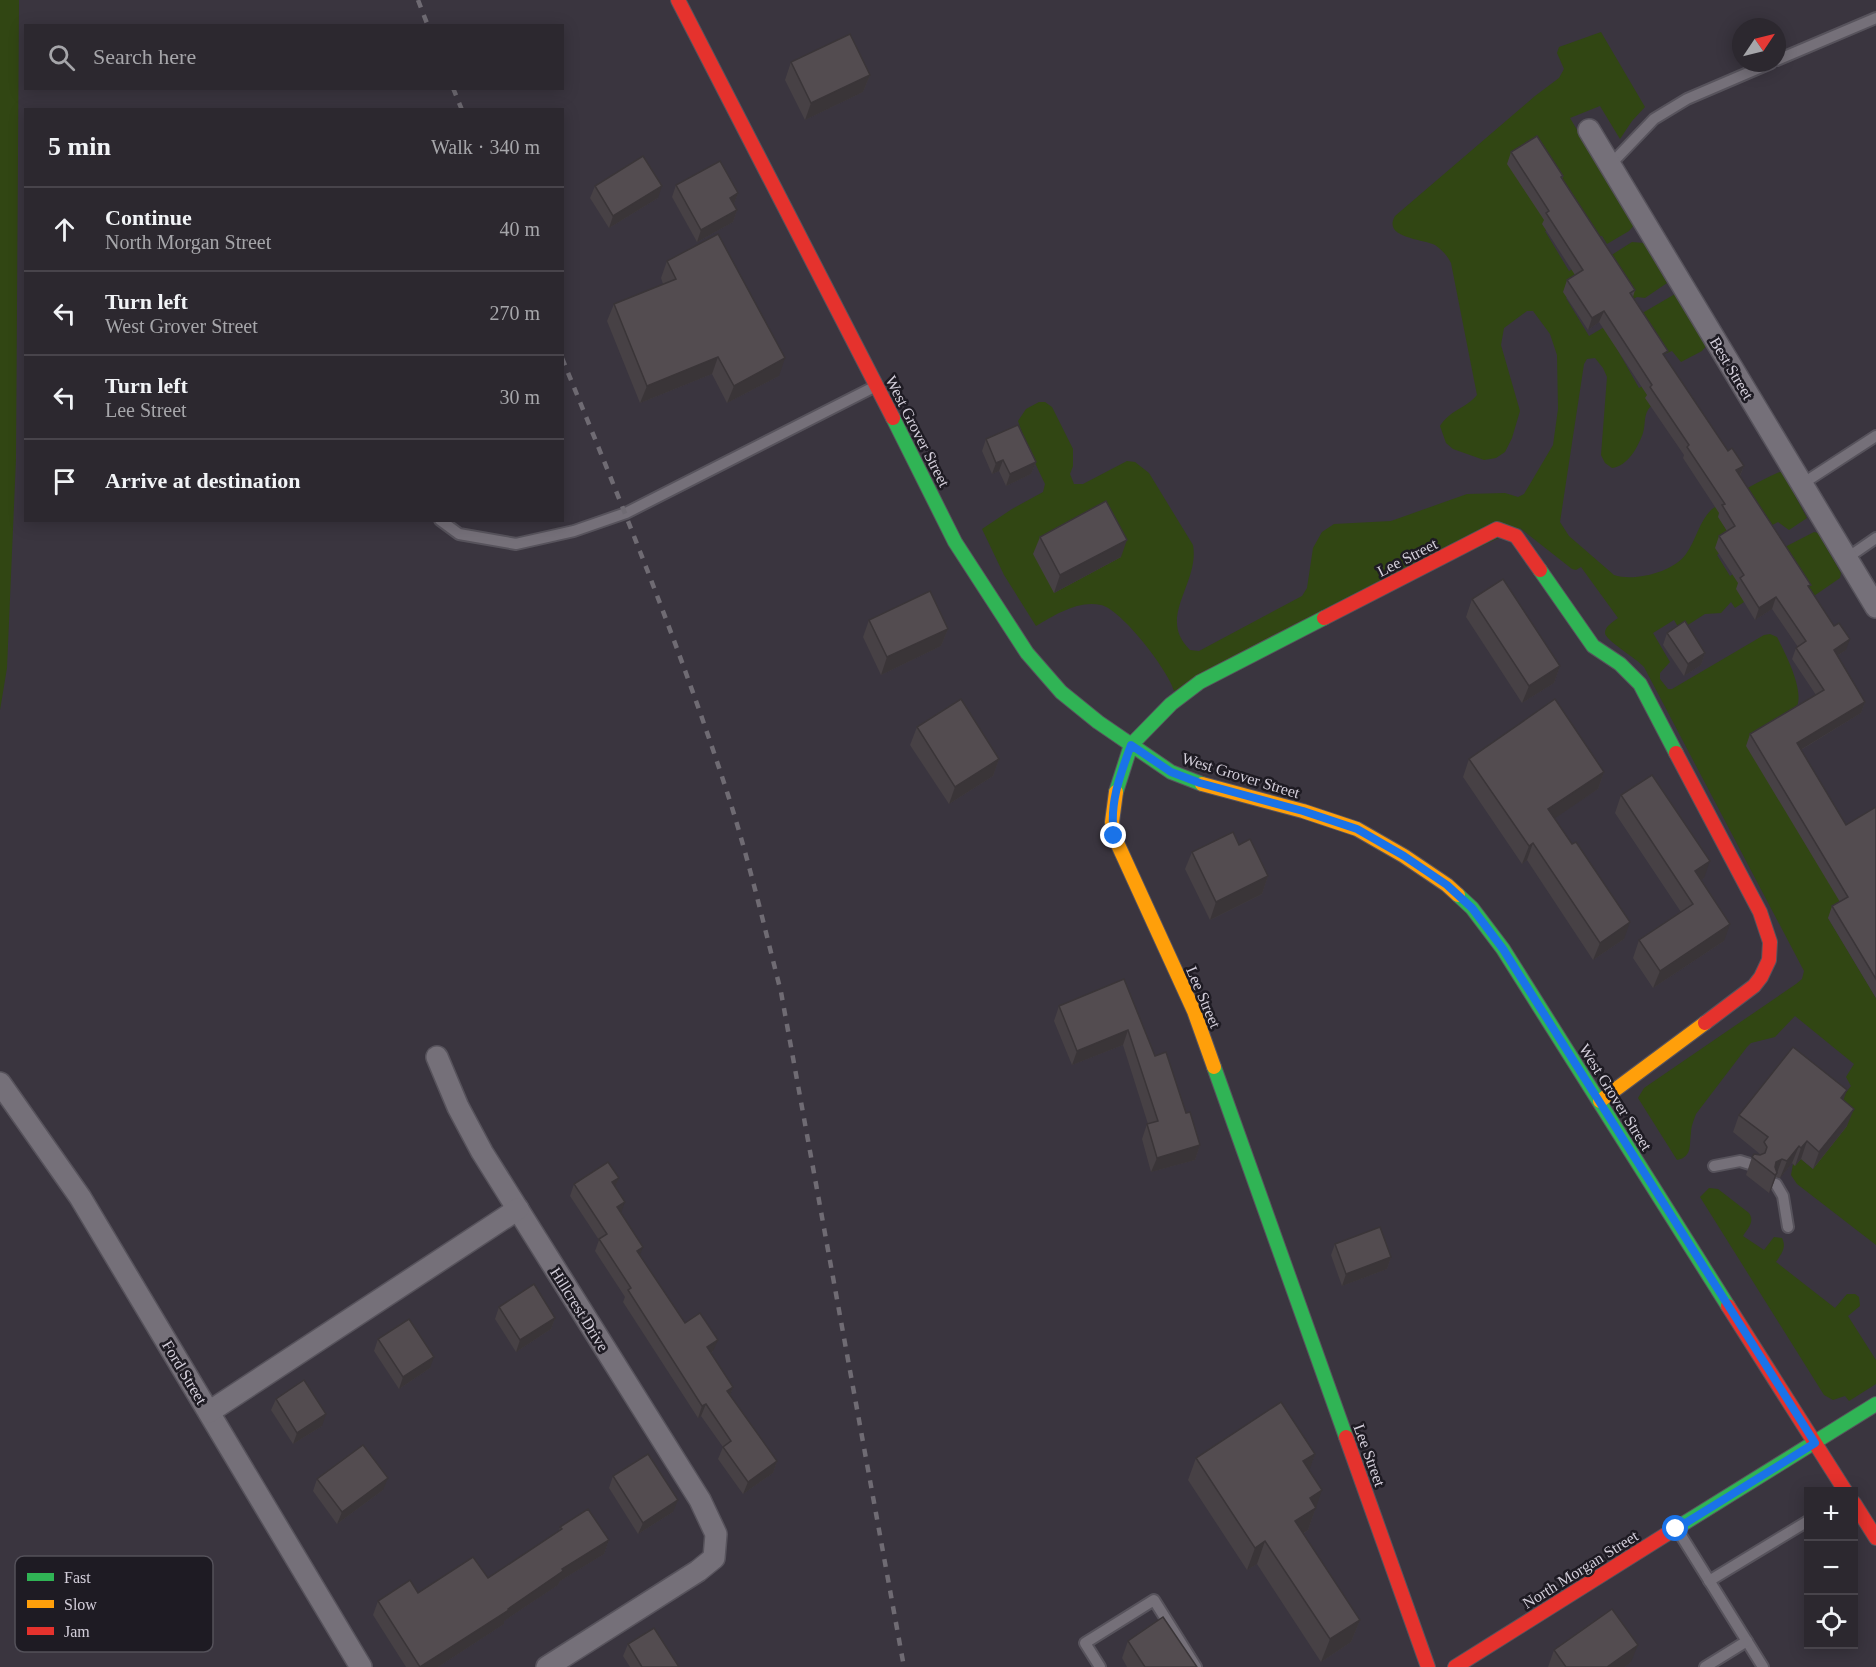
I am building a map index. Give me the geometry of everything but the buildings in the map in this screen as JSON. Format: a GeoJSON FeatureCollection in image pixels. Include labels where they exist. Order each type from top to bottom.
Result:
{"type":"FeatureCollection","features":[{"type":"Feature","properties":{"kind":"street","name":"West Grover Street"},"geometry":{"type":"LineString","coordinates":[[678,0],[955,542],[1023,650],[1061,692],[1171,772],[1200,783],[1303,811],[1357,829],[1404,856],[1447,885],[1472,908],[1503,949],[1843,1487]]}},
{"type":"Feature","properties":{"kind":"street","name":"Best Street"},"geometry":{"type":"LineString","coordinates":[[1589,130],[1876,606]]}},
{"type":"Feature","properties":{"kind":"street","name":"Lee Street"},"geometry":{"type":"LineString","coordinates":[[1428,1667],[1194,1011],[1114,836],[1112,822],[1114,797],[1131,745],[1172,704],[1200,682],[1497,529],[1516,536],[1593,646],[1620,664],[1640,684],[1760,912],[1770,940],[1769,967],[1765,975],[1754,986],[1600,1101]]}},
{"type":"Feature","properties":{"kind":"street","name":"Hillcrest Drive"},"geometry":{"type":"LineString","coordinates":[[437,1057],[458,1107],[483,1152],[700,1500],[716,1534],[714,1558],[698,1571],[547,1667]]}},
{"type":"Feature","properties":{"kind":"street","name":"Ford Street"},"geometry":{"type":"LineString","coordinates":[[0,1083],[80,1197],[361,1667]]}},
{"type":"Feature","properties":{"kind":"street"},"geometry":{"type":"LineString","coordinates":[[209,1412],[518,1209]]}},
{"type":"Feature","properties":{"kind":"street","name":"North Morgan Street"},"geometry":{"type":"LineString","coordinates":[[1455,1667],[1876,1404]]}},
{"type":"Feature","properties":{"kind":"street"},"geometry":{"type":"LineString","coordinates":[[1858,1506],[1870,1516],[1876,1538]]}},
{"type":"Feature","properties":{"kind":"lane"},"geometry":{"type":"LineString","coordinates":[[1786,56],[1876,18]]}},
{"type":"Feature","properties":{"kind":"lane"},"geometry":{"type":"LineString","coordinates":[[1610,165],[1654,119],[1687,99],[1750,72]]}},
{"type":"Feature","properties":{"kind":"lane"},"geometry":{"type":"LineString","coordinates":[[443,522],[459,534],[516,544],[574,531],[626,513],[876,386]]}},
{"type":"Feature","properties":{"kind":"lane"},"geometry":{"type":"LineString","coordinates":[[1802,484],[1876,436]]}},
{"type":"Feature","properties":{"kind":"lane"},"geometry":{"type":"LineString","coordinates":[[1846,558],[1876,538]]}},
{"type":"Feature","properties":{"kind":"lane"},"geometry":{"type":"LineString","coordinates":[[1714,1166],[1740,1161],[1753,1166]]}},
{"type":"Feature","properties":{"kind":"lane"},"geometry":{"type":"LineString","coordinates":[[1776,1184],[1783,1196],[1788,1227]]}},
{"type":"Feature","properties":{"kind":"lane"},"geometry":{"type":"LineString","coordinates":[[1709,1581],[1804,1524]]}},
{"type":"Feature","properties":{"kind":"lane"},"geometry":{"type":"LineString","coordinates":[[1676,1529],[1763,1667]]}},
{"type":"Feature","properties":{"kind":"lane"},"geometry":{"type":"LineString","coordinates":[[1100,1667],[1085,1643],[1154,1600],[1196,1667]]}},
{"type":"Feature","properties":{"kind":"lane"},"geometry":{"type":"LineString","coordinates":[[1705,1667],[1747,1641]]}},
{"type":"Feature","properties":{"kind":"green space"},"geometry":{"type":"Polygon","coordinates":[[[0,0],[19,0],[16,459],[7,668],[0,710],[0,0]]]}},
{"type":"Feature","properties":{"kind":"green space"},"geometry":{"type":"Polygon","coordinates":[[[1601,32],[1645,107],[1620,139],[1600,106],[1570,118],[1634,225],[1629,231],[1607,244],[1602,236],[1597,236],[1573,214],[1545,231],[1569,271],[1602,250],[1610,256],[1632,242],[1644,243],[1667,283],[1645,298],[1637,297],[1632,300],[1607,273],[1566,298],[1589,336],[1635,309],[1639,315],[1675,294],[1707,345],[1702,351],[1681,362],[1672,351],[1659,356],[1616,347],[1639,388],[1651,381],[1651,406],[1635,450],[1623,464],[1612,468],[1605,463],[1601,455],[1607,377],[1595,358],[1587,359],[1584,364],[1560,522],[1569,536],[1614,575],[1632,577],[1653,574],[1672,566],[1686,554],[1703,520],[1711,510],[1780,472],[1783,473],[1807,518],[1789,530],[1778,522],[1763,530],[1722,522],[1734,543],[1717,555],[1730,576],[1775,547],[1785,547],[1814,532],[1818,533],[1841,573],[1840,578],[1811,598],[1744,602],[1735,608],[1731,602],[1721,613],[1705,614],[1680,630],[1674,620],[1653,633],[1670,662],[1660,673],[1660,679],[1668,689],[1672,689],[1764,635],[1770,634],[1777,637],[1793,672],[1798,701],[1793,711],[1747,746],[1876,857],[1828,918],[1876,998],[1876,1245],[1797,1184],[1791,1175],[1793,1164],[1795,1165],[1801,1159],[1813,1169],[1837,1104],[1851,1086],[1846,1077],[1854,1064],[1795,1016],[1775,1037],[1751,1043],[1747,1047],[1696,1114],[1686,1156],[1677,1160],[1638,1098],[1644,1088],[1796,984],[1802,979],[1804,971],[1644,667],[1606,636],[1606,628],[1618,618],[1581,567],[1576,570],[1572,569],[1520,528],[1174,691],[1154,656],[1132,629],[1110,609],[1092,604],[1075,607],[1036,626],[1004,575],[982,529],[1043,492],[1045,484],[1018,421],[1026,409],[1039,402],[1045,402],[1052,407],[1073,449],[1073,466],[1070,474],[1074,484],[1083,484],[1127,461],[1135,462],[1149,473],[1193,545],[1191,573],[1181,600],[1177,625],[1181,638],[1190,650],[1199,651],[1302,596],[1307,588],[1313,548],[1322,532],[1334,524],[1391,521],[1467,494],[1505,493],[1518,497],[1524,494],[1553,445],[1558,409],[1557,355],[1550,334],[1533,311],[1527,311],[1504,328],[1501,345],[1520,411],[1505,452],[1496,458],[1484,460],[1453,449],[1446,443],[1440,426],[1448,416],[1468,404],[1477,395],[1451,263],[1435,245],[1406,237],[1394,229],[1392,223],[1395,216],[1559,78],[1564,69],[1557,53],[1559,47],[1601,32]]]}},
{"type":"Feature","properties":{"kind":"green space"},"geometry":{"type":"Polygon","coordinates":[[[1709,1188],[1718,1189],[1749,1213],[1751,1222],[1743,1236],[1764,1250],[1774,1237],[1782,1238],[1784,1248],[1776,1262],[1835,1308],[1847,1294],[1855,1294],[1859,1297],[1860,1306],[1848,1316],[1876,1360],[1876,1384],[1849,1401],[1845,1396],[1833,1400],[1824,1395],[1700,1197],[1709,1188]]]}},
{"type":"Feature","properties":{"kind":"railway"},"geometry":{"type":"LineString","coordinates":[[418,0],[427,24]]}},
{"type":"Feature","properties":{"kind":"railway"},"geometry":{"type":"LineString","coordinates":[[454,90],[461,108]]}},
{"type":"Feature","properties":{"kind":"railway"},"geometry":{"type":"LineString","coordinates":[[564,363],[628,521],[710,740],[756,893],[781,992],[904,1667]]}},
{"type":"Feature","properties":{"kind":"traffic: fast"},"geometry":{"type":"LineString","coordinates":[[893,418],[955,542],[1027,653],[1061,692],[1098,722],[1171,772],[1202,784]]}},
{"type":"Feature","properties":{"kind":"traffic: fast"},"geometry":{"type":"LineString","coordinates":[[1540,570],[1593,646],[1620,664],[1640,684],[1676,753]]}},
{"type":"Feature","properties":{"kind":"traffic: fast"},"geometry":{"type":"LineString","coordinates":[[1116,792],[1131,745],[1171,704],[1200,682],[1324,618]]}},
{"type":"Feature","properties":{"kind":"traffic: fast"},"geometry":{"type":"LineString","coordinates":[[1458,895],[1472,908],[1503,949],[1728,1306]]}},
{"type":"Feature","properties":{"kind":"traffic: fast"},"geometry":{"type":"LineString","coordinates":[[1214,1067],[1346,1437]]}},
{"type":"Feature","properties":{"kind":"traffic: fast"},"geometry":{"type":"LineString","coordinates":[[1670,1532],[1876,1404]]}},
{"type":"Feature","properties":{"kind":"traffic: slow"},"geometry":{"type":"LineString","coordinates":[[1202,784],[1303,811],[1357,829],[1404,856],[1458,895]]}},
{"type":"Feature","properties":{"kind":"traffic: slow"},"geometry":{"type":"LineString","coordinates":[[1116,792],[1112,822],[1114,836],[1194,1011],[1214,1067]]}},
{"type":"Feature","properties":{"kind":"traffic: slow"},"geometry":{"type":"LineString","coordinates":[[1600,1101],[1705,1023]]}},
{"type":"Feature","properties":{"kind":"traffic: jam"},"geometry":{"type":"LineString","coordinates":[[678,0],[893,418]]}},
{"type":"Feature","properties":{"kind":"traffic: jam"},"geometry":{"type":"LineString","coordinates":[[1324,618],[1497,529],[1516,536],[1540,570]]}},
{"type":"Feature","properties":{"kind":"traffic: jam"},"geometry":{"type":"LineString","coordinates":[[1676,753],[1760,912],[1770,942],[1769,960],[1754,986],[1705,1023]]}},
{"type":"Feature","properties":{"kind":"traffic: jam"},"geometry":{"type":"LineString","coordinates":[[1728,1306],[1843,1487]]}},
{"type":"Feature","properties":{"kind":"traffic: jam"},"geometry":{"type":"LineString","coordinates":[[1346,1437],[1428,1667]]}},
{"type":"Feature","properties":{"kind":"traffic: jam"},"geometry":{"type":"LineString","coordinates":[[1858,1509],[1876,1538]]}},
{"type":"Feature","properties":{"kind":"traffic: jam"},"geometry":{"type":"LineString","coordinates":[[1455,1667],[1670,1532]]}},
{"type":"Feature","properties":{"kind":"route"},"geometry":{"type":"LineString","coordinates":[[1114,836],[1112,822],[1114,797],[1131,745],[1171,772],[1200,783],[1303,811],[1357,829],[1404,856],[1447,885],[1472,908],[1503,949],[1815,1443],[1676,1529]]}}]}
